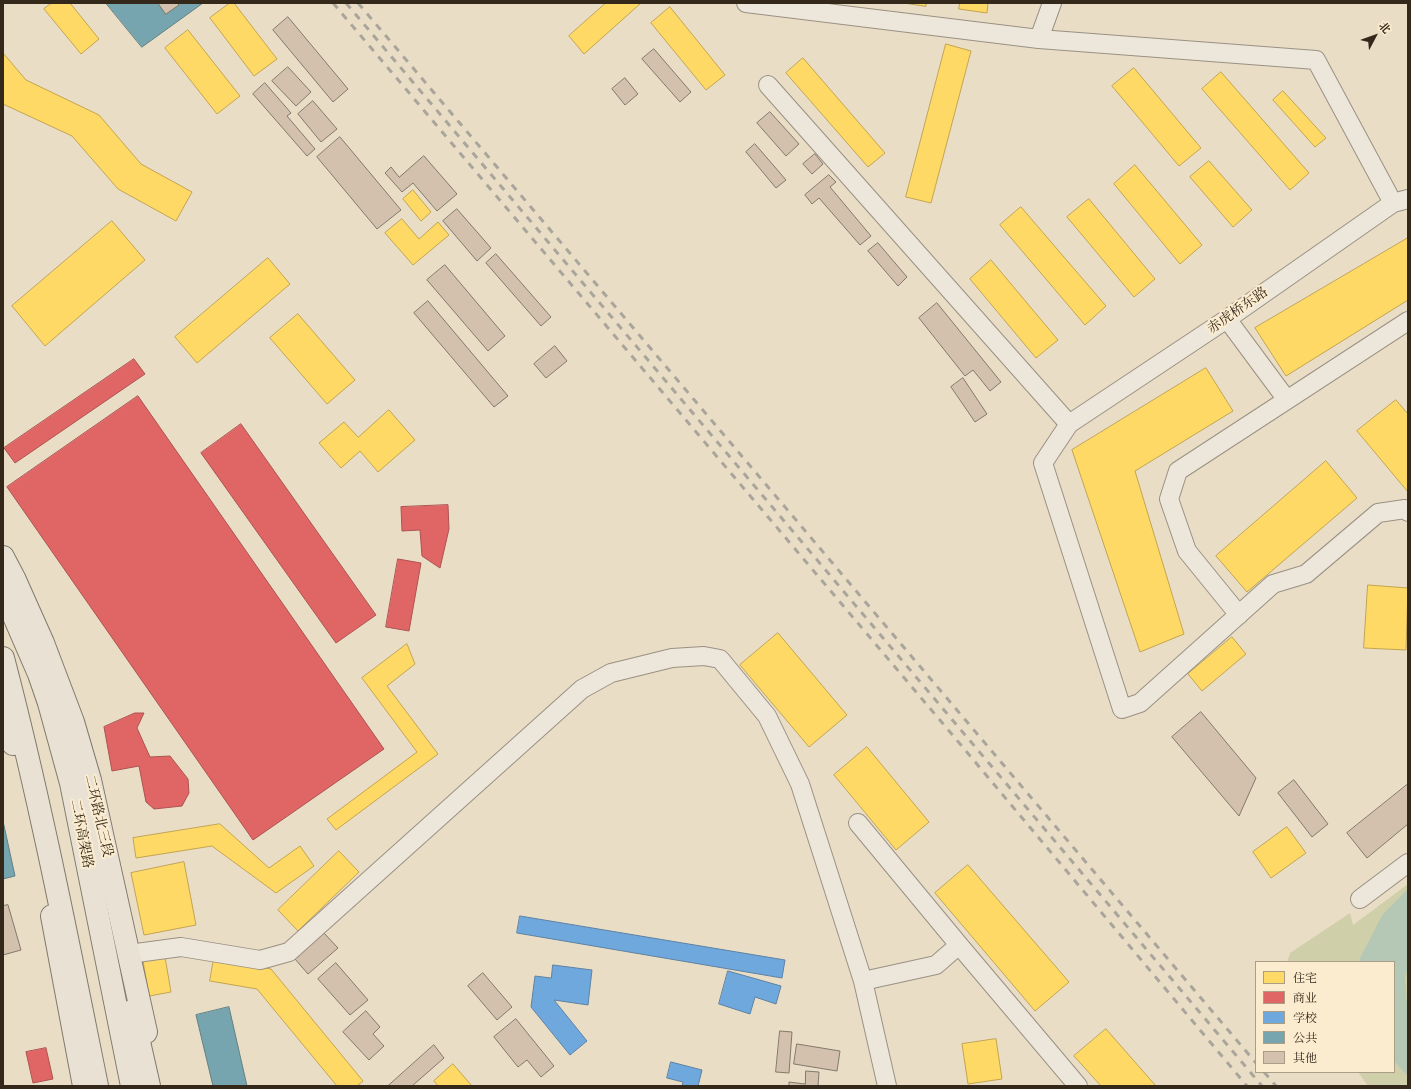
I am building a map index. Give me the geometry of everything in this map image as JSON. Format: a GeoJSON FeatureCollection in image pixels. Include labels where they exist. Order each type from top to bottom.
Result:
{"type":"FeatureCollection","features":[{"type":"Feature","properties":{"kind":"main road","name":"二环路北三段"},"geometry":{"type":"LineString","coordinates":[[3,557],[14,578],[42,643],[72,722],[90,780],[158,1086]]}},
{"type":"Feature","properties":{"kind":"main road","name":"二环高架路"},"geometry":{"type":"LineString","coordinates":[[3,591],[39,674],[49,703],[71,784],[132,1086]]}},
{"type":"Feature","properties":{"kind":"main road"},"geometry":{"type":"LineString","coordinates":[[3,658],[36,792],[97,1086]]}},
{"type":"Feature","properties":{"kind":"main road"},"geometry":{"type":"LineString","coordinates":[[3,702],[25,792],[52,920],[84,1086]]}},
{"type":"Feature","properties":{"kind":"main road"},"geometry":{"type":"LineString","coordinates":[[49,703],[75,754],[149,1086]]}},
{"type":"Feature","properties":{"kind":"street"},"geometry":{"type":"LineString","coordinates":[[746,3],[1039,39],[1316,60],[1401,201]]}},
{"type":"Feature","properties":{"kind":"street"},"geometry":{"type":"LineString","coordinates":[[1039,39],[1052,3]]}},
{"type":"Feature","properties":{"kind":"street"},"geometry":{"type":"LineString","coordinates":[[768,85],[1069,424],[1043,463],[1122,709],[1140,703],[1273,584],[1306,574],[1378,513],[1405,509],[1408,512]]}},
{"type":"Feature","properties":{"kind":"street","name":"赤虎桥东路"},"geometry":{"type":"LineString","coordinates":[[1069,424],[1401,201]]}},
{"type":"Feature","properties":{"kind":"street"},"geometry":{"type":"LineString","coordinates":[[1227,319],[1287,400]]}},
{"type":"Feature","properties":{"kind":"street"},"geometry":{"type":"LineString","coordinates":[[1239,615],[1187,551],[1168,498],[1178,471],[1408,321]]}},
{"type":"Feature","properties":{"kind":"street"},"geometry":{"type":"LineString","coordinates":[[129,954],[180,947],[260,960],[289,952],[582,689],[611,673],[672,658],[704,656],[720,659],[768,716],[800,784],[863,981],[887,1086]]}},
{"type":"Feature","properties":{"kind":"street"},"geometry":{"type":"LineString","coordinates":[[858,823],[1078,1086]]}},
{"type":"Feature","properties":{"kind":"street"},"geometry":{"type":"LineString","coordinates":[[1360,899],[1408,863]]}},
{"type":"Feature","properties":{"kind":"street"},"geometry":{"type":"LineString","coordinates":[[863,981],[936,965],[959,945]]}},
{"type":"Feature","properties":{"kind":"green space"},"geometry":{"type":"Polygon","coordinates":[[[1408,884],[1408,1086],[1368,1086],[1359,1073],[1395,1073],[1395,961],[1287,961],[1290,953],[1350,913],[1353,925],[1408,884]]]}},
{"type":"Feature","properties":{"kind":"shaded area"},"geometry":{"type":"Polygon","coordinates":[[[1408,889],[1408,968],[1405,978],[1408,1015],[1408,1076],[1395,1062],[1395,961],[1360,961],[1360,958],[1383,914],[1408,889]]]}},
{"type":"Feature","properties":{"kind":"building: 住宅"},"geometry":{"type":"Polygon","coordinates":[[[52,3],[70,3],[99,39],[81,54],[44,9],[52,3]]]}},
{"type":"Feature","properties":{"kind":"building: 住宅"},"geometry":{"type":"Polygon","coordinates":[[[230,3],[234,3],[277,59],[254,76],[210,18],[230,3]]]}},
{"type":"Feature","properties":{"kind":"building: 住宅"},"geometry":{"type":"Polygon","coordinates":[[[606,3],[641,3],[584,54],[569,36],[606,3]]]}},
{"type":"Feature","properties":{"kind":"building: 住宅"},"geometry":{"type":"Polygon","coordinates":[[[904,3],[926,3],[926,6],[904,3]]]}},
{"type":"Feature","properties":{"kind":"building: 住宅"},"geometry":{"type":"Polygon","coordinates":[[[960,3],[988,3],[987,13],[959,9],[960,3]]]}},
{"type":"Feature","properties":{"kind":"building: 住宅"},"geometry":{"type":"Polygon","coordinates":[[[670,7],[725,75],[706,90],[651,23],[670,7]]]}},
{"type":"Feature","properties":{"kind":"building: 住宅"},"geometry":{"type":"Polygon","coordinates":[[[188,30],[240,96],[217,114],[165,48],[188,30]]]}},
{"type":"Feature","properties":{"kind":"building: 住宅"},"geometry":{"type":"Polygon","coordinates":[[[946,44],[971,51],[931,203],[906,197],[946,44]]]}},
{"type":"Feature","properties":{"kind":"building: 住宅"},"geometry":{"type":"Polygon","coordinates":[[[3,53],[26,80],[99,115],[141,164],[192,192],[176,221],[118,189],[72,136],[3,104],[3,53]]]}},
{"type":"Feature","properties":{"kind":"building: 住宅"},"geometry":{"type":"Polygon","coordinates":[[[803,58],[885,153],[868,167],[786,73],[803,58]]]}},
{"type":"Feature","properties":{"kind":"building: 住宅"},"geometry":{"type":"Polygon","coordinates":[[[1134,68],[1201,148],[1179,166],[1112,86],[1134,68]]]}},
{"type":"Feature","properties":{"kind":"building: 住宅"},"geometry":{"type":"Polygon","coordinates":[[[1221,72],[1309,173],[1290,190],[1202,89],[1221,72]]]}},
{"type":"Feature","properties":{"kind":"building: 住宅"},"geometry":{"type":"Polygon","coordinates":[[[1283,91],[1326,138],[1315,147],[1273,100],[1283,91]]]}},
{"type":"Feature","properties":{"kind":"building: 住宅"},"geometry":{"type":"Polygon","coordinates":[[[1209,161],[1252,210],[1233,227],[1190,177],[1209,161]]]}},
{"type":"Feature","properties":{"kind":"building: 住宅"},"geometry":{"type":"Polygon","coordinates":[[[1135,165],[1202,245],[1180,264],[1114,184],[1135,165]]]}},
{"type":"Feature","properties":{"kind":"building: 住宅"},"geometry":{"type":"Polygon","coordinates":[[[413,190],[431,212],[421,221],[403,199],[413,190]]]}},
{"type":"Feature","properties":{"kind":"building: 住宅"},"geometry":{"type":"Polygon","coordinates":[[[1089,199],[1155,279],[1134,297],[1067,217],[1089,199]]]}},
{"type":"Feature","properties":{"kind":"building: 住宅"},"geometry":{"type":"Polygon","coordinates":[[[1021,207],[1106,306],[1085,325],[1000,225],[1021,207]]]}},
{"type":"Feature","properties":{"kind":"building: 住宅"},"geometry":{"type":"Polygon","coordinates":[[[402,219],[419,239],[438,222],[449,235],[413,265],[385,233],[402,219]]]}},
{"type":"Feature","properties":{"kind":"building: 住宅"},"geometry":{"type":"Polygon","coordinates":[[[112,221],[145,260],[45,346],[12,306],[112,221]]]}},
{"type":"Feature","properties":{"kind":"building: 住宅"},"geometry":{"type":"Polygon","coordinates":[[[1408,238],[1408,300],[1286,376],[1255,328],[1408,238]]]}},
{"type":"Feature","properties":{"kind":"building: 住宅"},"geometry":{"type":"Polygon","coordinates":[[[268,258],[290,284],[197,363],[175,337],[268,258]]]}},
{"type":"Feature","properties":{"kind":"building: 住宅"},"geometry":{"type":"Polygon","coordinates":[[[991,260],[1058,340],[1036,358],[970,279],[991,260]]]}},
{"type":"Feature","properties":{"kind":"building: 住宅"},"geometry":{"type":"Polygon","coordinates":[[[298,314],[355,380],[327,404],[270,338],[298,314]]]}},
{"type":"Feature","properties":{"kind":"building: 住宅"},"geometry":{"type":"Polygon","coordinates":[[[1206,368],[1233,411],[1135,471],[1184,634],[1140,652],[1072,450],[1206,368]]]}},
{"type":"Feature","properties":{"kind":"building: 住宅"},"geometry":{"type":"Polygon","coordinates":[[[1396,400],[1408,414],[1408,492],[1357,431],[1396,400]]]}},
{"type":"Feature","properties":{"kind":"building: 住宅"},"geometry":{"type":"Polygon","coordinates":[[[389,410],[415,440],[378,472],[360,451],[341,468],[319,443],[344,422],[358,437],[389,410]]]}},
{"type":"Feature","properties":{"kind":"building: 住宅"},"geometry":{"type":"Polygon","coordinates":[[[1326,461],[1357,498],[1247,592],[1216,556],[1326,461]]]}},
{"type":"Feature","properties":{"kind":"building: 住宅"},"geometry":{"type":"Polygon","coordinates":[[[1368,585],[1408,588],[1406,650],[1364,648],[1368,585]]]}},
{"type":"Feature","properties":{"kind":"building: 住宅"},"geometry":{"type":"Polygon","coordinates":[[[778,633],[847,715],[809,747],[740,665],[778,633]]]}},
{"type":"Feature","properties":{"kind":"building: 住宅"},"geometry":{"type":"Polygon","coordinates":[[[1232,637],[1246,654],[1202,691],[1188,674],[1232,637]]]}},
{"type":"Feature","properties":{"kind":"building: 住宅"},"geometry":{"type":"Polygon","coordinates":[[[407,644],[415,664],[387,686],[438,754],[336,830],[327,819],[417,752],[362,678],[407,644]]]}},
{"type":"Feature","properties":{"kind":"building: 住宅"},"geometry":{"type":"Polygon","coordinates":[[[867,747],[929,822],[896,850],[834,775],[867,747]]]}},
{"type":"Feature","properties":{"kind":"building: 住宅"},"geometry":{"type":"Polygon","coordinates":[[[220,824],[269,868],[300,846],[314,866],[276,893],[212,846],[136,858],[133,838],[220,824]]]}},
{"type":"Feature","properties":{"kind":"building: 住宅"},"geometry":{"type":"Polygon","coordinates":[[[1287,827],[1306,853],[1271,878],[1253,852],[1287,827]]]}},
{"type":"Feature","properties":{"kind":"building: 住宅"},"geometry":{"type":"Polygon","coordinates":[[[339,851],[359,872],[298,931],[278,910],[339,851]]]}},
{"type":"Feature","properties":{"kind":"building: 住宅"},"geometry":{"type":"Polygon","coordinates":[[[184,862],[196,925],[144,935],[131,873],[184,862]]]}},
{"type":"Feature","properties":{"kind":"building: 住宅"},"geometry":{"type":"Polygon","coordinates":[[[968,865],[1069,982],[1035,1011],[935,893],[968,865]]]}},
{"type":"Feature","properties":{"kind":"building: 住宅"},"geometry":{"type":"Polygon","coordinates":[[[165,957],[171,992],[149,996],[143,961],[165,957]]]}},
{"type":"Feature","properties":{"kind":"building: 住宅"},"geometry":{"type":"Polygon","coordinates":[[[214,958],[271,969],[363,1081],[357,1086],[337,1086],[257,989],[210,981],[214,958]]]}},
{"type":"Feature","properties":{"kind":"building: 住宅"},"geometry":{"type":"Polygon","coordinates":[[[1106,1029],[1156,1086],[1101,1086],[1074,1056],[1106,1029]]]}},
{"type":"Feature","properties":{"kind":"building: 住宅"},"geometry":{"type":"Polygon","coordinates":[[[996,1039],[1002,1079],[968,1084],[962,1044],[996,1039]]]}},
{"type":"Feature","properties":{"kind":"building: 住宅"},"geometry":{"type":"Polygon","coordinates":[[[453,1064],[472,1086],[438,1086],[434,1081],[453,1064]]]}},
{"type":"Feature","properties":{"kind":"building: 商业"},"geometry":{"type":"Polygon","coordinates":[[[134,359],[145,374],[15,463],[4,448],[134,359]]]}},
{"type":"Feature","properties":{"kind":"building: 商业"},"geometry":{"type":"Polygon","coordinates":[[[138,396],[384,749],[253,840],[7,487],[138,396]]]}},
{"type":"Feature","properties":{"kind":"building: 商业"},"geometry":{"type":"Polygon","coordinates":[[[241,424],[376,615],[336,643],[201,453],[241,424]]]}},
{"type":"Feature","properties":{"kind":"building: 商业"},"geometry":{"type":"Polygon","coordinates":[[[448,505],[449,529],[440,568],[422,556],[420,530],[402,531],[401,507],[448,505]]]}},
{"type":"Feature","properties":{"kind":"building: 商业"},"geometry":{"type":"Polygon","coordinates":[[[398,559],[421,563],[409,631],[386,627],[398,559]]]}},
{"type":"Feature","properties":{"kind":"building: 商业"},"geometry":{"type":"Polygon","coordinates":[[[135,713],[144,713],[137,728],[150,757],[170,756],[188,779],[189,793],[182,806],[154,809],[146,802],[139,766],[112,771],[104,727],[135,713]]]}},
{"type":"Feature","properties":{"kind":"building: 商业"},"geometry":{"type":"Polygon","coordinates":[[[46,1048],[53,1079],[33,1083],[26,1052],[46,1048]]]}},
{"type":"Feature","properties":{"kind":"building: 学校"},"geometry":{"type":"Polygon","coordinates":[[[520,916],[785,960],[782,978],[517,933],[520,916]]]}},
{"type":"Feature","properties":{"kind":"building: 学校"},"geometry":{"type":"Polygon","coordinates":[[[553,965],[592,970],[588,1005],[554,1000],[587,1041],[570,1055],[531,1007],[535,976],[551,978],[553,965]]]}},
{"type":"Feature","properties":{"kind":"building: 学校"},"geometry":{"type":"Polygon","coordinates":[[[728,971],[781,986],[776,1004],[755,997],[750,1014],[719,1004],[728,971]]]}},
{"type":"Feature","properties":{"kind":"building: 学校"},"geometry":{"type":"Polygon","coordinates":[[[671,1062],[702,1070],[698,1086],[682,1086],[683,1082],[667,1078],[671,1062]]]}},
{"type":"Feature","properties":{"kind":"building: 公共"},"geometry":{"type":"Polygon","coordinates":[[[106,3],[203,3],[142,47],[106,3]]]}},
{"type":"Feature","properties":{"kind":"building: 公共"},"geometry":{"type":"Polygon","coordinates":[[[3,821],[15,876],[3,879],[3,821]]]}},
{"type":"Feature","properties":{"kind":"building: 公共"},"geometry":{"type":"Polygon","coordinates":[[[229,1007],[247,1086],[213,1086],[196,1015],[229,1007]]]}},
{"type":"Feature","properties":{"kind":"building: 其他"},"geometry":{"type":"Polygon","coordinates":[[[158,3],[177,3],[179,5],[166,14],[158,3]]]}},
{"type":"Feature","properties":{"kind":"building: 其他"},"geometry":{"type":"Polygon","coordinates":[[[288,17],[348,89],[333,102],[273,30],[288,17]]]}},
{"type":"Feature","properties":{"kind":"building: 其他"},"geometry":{"type":"Polygon","coordinates":[[[654,49],[691,92],[680,102],[642,59],[654,49]]]}},
{"type":"Feature","properties":{"kind":"building: 其他"},"geometry":{"type":"Polygon","coordinates":[[[288,67],[311,92],[296,106],[272,81],[288,67]]]}},
{"type":"Feature","properties":{"kind":"building: 其他"},"geometry":{"type":"Polygon","coordinates":[[[625,78],[638,94],[625,105],[612,89],[625,78]]]}},
{"type":"Feature","properties":{"kind":"building: 其他"},"geometry":{"type":"Polygon","coordinates":[[[265,83],[291,113],[287,116],[315,149],[307,156],[253,94],[265,83]]]}},
{"type":"Feature","properties":{"kind":"building: 其他"},"geometry":{"type":"Polygon","coordinates":[[[313,101],[337,129],[321,142],[298,114],[313,101]]]}},
{"type":"Feature","properties":{"kind":"building: 其他"},"geometry":{"type":"Polygon","coordinates":[[[770,112],[799,144],[786,156],[757,123],[770,112]]]}},
{"type":"Feature","properties":{"kind":"building: 其他"},"geometry":{"type":"Polygon","coordinates":[[[340,137],[401,210],[377,229],[317,157],[340,137]]]}},
{"type":"Feature","properties":{"kind":"building: 其他"},"geometry":{"type":"Polygon","coordinates":[[[755,144],[786,180],[776,188],[746,152],[755,144]]]}},
{"type":"Feature","properties":{"kind":"building: 其他"},"geometry":{"type":"Polygon","coordinates":[[[815,154],[823,164],[812,174],[803,164],[815,154]]]}},
{"type":"Feature","properties":{"kind":"building: 其他"},"geometry":{"type":"Polygon","coordinates":[[[424,156],[457,194],[437,211],[413,183],[402,192],[385,173],[391,167],[399,177],[424,156]]]}},
{"type":"Feature","properties":{"kind":"building: 其他"},"geometry":{"type":"Polygon","coordinates":[[[829,175],[836,182],[830,187],[871,236],[860,245],[819,198],[812,204],[805,195],[829,175]]]}},
{"type":"Feature","properties":{"kind":"building: 其他"},"geometry":{"type":"Polygon","coordinates":[[[457,209],[491,248],[477,261],[443,221],[457,209]]]}},
{"type":"Feature","properties":{"kind":"building: 其他"},"geometry":{"type":"Polygon","coordinates":[[[878,243],[907,277],[898,286],[868,251],[878,243]]]}},
{"type":"Feature","properties":{"kind":"building: 其他"},"geometry":{"type":"Polygon","coordinates":[[[496,254],[551,317],[541,326],[486,263],[496,254]]]}},
{"type":"Feature","properties":{"kind":"building: 其他"},"geometry":{"type":"Polygon","coordinates":[[[445,265],[505,336],[488,351],[427,280],[445,265]]]}},
{"type":"Feature","properties":{"kind":"building: 其他"},"geometry":{"type":"Polygon","coordinates":[[[428,301],[508,396],[494,407],[414,313],[428,301]]]}},
{"type":"Feature","properties":{"kind":"building: 其他"},"geometry":{"type":"Polygon","coordinates":[[[937,303],[1001,382],[990,391],[973,370],[965,376],[919,318],[937,303]]]}},
{"type":"Feature","properties":{"kind":"building: 其他"},"geometry":{"type":"Polygon","coordinates":[[[555,346],[567,361],[546,378],[534,364],[555,346]]]}},
{"type":"Feature","properties":{"kind":"building: 其他"},"geometry":{"type":"Polygon","coordinates":[[[963,378],[987,414],[975,422],[951,387],[963,378]]]}},
{"type":"Feature","properties":{"kind":"building: 其他"},"geometry":{"type":"Polygon","coordinates":[[[1201,712],[1256,778],[1239,816],[1172,737],[1201,712]]]}},
{"type":"Feature","properties":{"kind":"building: 其他"},"geometry":{"type":"Polygon","coordinates":[[[1294,780],[1328,824],[1312,837],[1278,793],[1294,780]]]}},
{"type":"Feature","properties":{"kind":"building: 其他"},"geometry":{"type":"Polygon","coordinates":[[[1408,784],[1408,824],[1367,858],[1347,833],[1408,784]]]}},
{"type":"Feature","properties":{"kind":"building: 其他"},"geometry":{"type":"Polygon","coordinates":[[[8,905],[21,950],[3,955],[3,906],[8,905]]]}},
{"type":"Feature","properties":{"kind":"building: 其他"},"geometry":{"type":"Polygon","coordinates":[[[324,933],[338,948],[308,974],[295,959],[324,933]]]}},
{"type":"Feature","properties":{"kind":"building: 其他"},"geometry":{"type":"Polygon","coordinates":[[[336,963],[368,1000],[350,1015],[318,979],[336,963]]]}},
{"type":"Feature","properties":{"kind":"building: 其他"},"geometry":{"type":"Polygon","coordinates":[[[483,973],[512,1007],[497,1020],[468,986],[483,973]]]}},
{"type":"Feature","properties":{"kind":"building: 其他"},"geometry":{"type":"Polygon","coordinates":[[[366,1011],[380,1027],[373,1034],[384,1046],[369,1060],[343,1032],[366,1011]]]}},
{"type":"Feature","properties":{"kind":"building: 其他"},"geometry":{"type":"Polygon","coordinates":[[[516,1019],[554,1066],[541,1077],[527,1060],[518,1067],[494,1037],[516,1019]]]}},
{"type":"Feature","properties":{"kind":"building: 其他"},"geometry":{"type":"Polygon","coordinates":[[[780,1031],[792,1032],[789,1073],[776,1072],[780,1031]]]}},
{"type":"Feature","properties":{"kind":"building: 其他"},"geometry":{"type":"Polygon","coordinates":[[[797,1044],[840,1051],[837,1071],[794,1064],[797,1044]]]}},
{"type":"Feature","properties":{"kind":"building: 其他"},"geometry":{"type":"Polygon","coordinates":[[[434,1045],[444,1058],[412,1086],[388,1086],[434,1045]]]}},
{"type":"Feature","properties":{"kind":"building: 其他"},"geometry":{"type":"Polygon","coordinates":[[[806,1071],[819,1072],[818,1086],[789,1086],[789,1082],[805,1084],[806,1071]]]}},
{"type":"Feature","properties":{"kind":"railway"},"geometry":{"type":"LineString","coordinates":[[333,3],[950,732],[1247,1086]]}},
{"type":"Feature","properties":{"kind":"railway"},"geometry":{"type":"LineString","coordinates":[[346,3],[1262,1086]]}},
{"type":"Feature","properties":{"kind":"railway"},"geometry":{"type":"LineString","coordinates":[[358,3],[1255,1062]]}},
{"type":"Feature","properties":{"kind":"railway"},"geometry":{"type":"LineString","coordinates":[[1265,1073],[1276,1086]]}}]}
